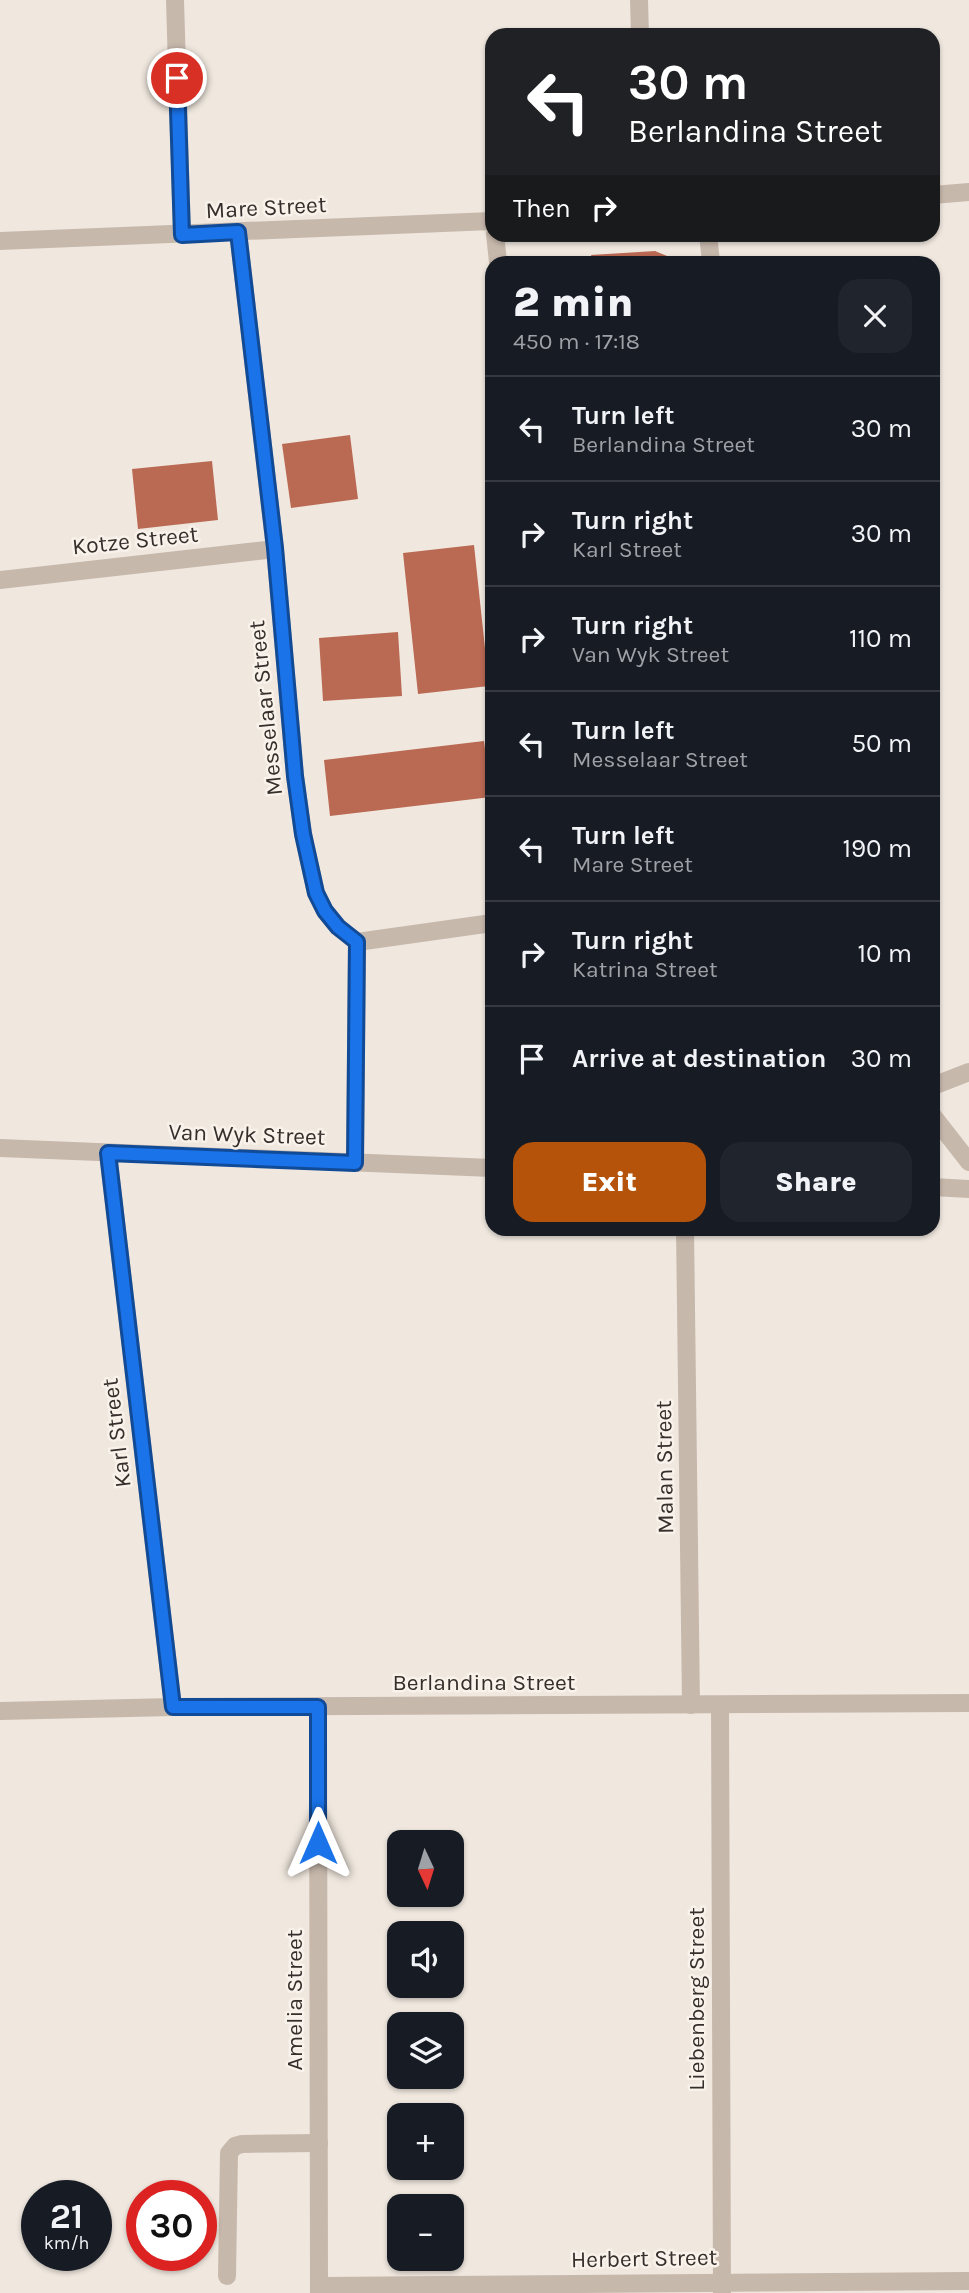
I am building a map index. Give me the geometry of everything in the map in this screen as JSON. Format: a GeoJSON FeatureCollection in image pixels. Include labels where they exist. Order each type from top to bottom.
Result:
{"type":"FeatureCollection","features":[{"type":"Feature","properties":{"kind":"street"},"geometry":{"type":"LineString","coordinates":[[175,0],[182,235]]}},
{"type":"Feature","properties":{"kind":"street"},"geometry":{"type":"LineString","coordinates":[[639,0],[640,28]]}},
{"type":"Feature","properties":{"kind":"street"},"geometry":{"type":"LineString","coordinates":[[940,194],[969,192]]}},
{"type":"Feature","properties":{"kind":"street","name":"Mare Street"},"geometry":{"type":"LineString","coordinates":[[0,241],[485,221]]}},
{"type":"Feature","properties":{"kind":"street","name":"Messelaar Street"},"geometry":{"type":"LineString","coordinates":[[238,232],[275,548],[295,776],[308,865],[316,893],[325,911],[338,927],[357,942]]}},
{"type":"Feature","properties":{"kind":"street","name":"Kotze Street"},"geometry":{"type":"LineString","coordinates":[[0,579],[275,548]]}},
{"type":"Feature","properties":{"kind":"street"},"geometry":{"type":"LineString","coordinates":[[355,1163],[357,942],[485,924]]}},
{"type":"Feature","properties":{"kind":"street"},"geometry":{"type":"LineString","coordinates":[[940,1083],[969,1072]]}},
{"type":"Feature","properties":{"kind":"street"},"geometry":{"type":"LineString","coordinates":[[940,1124],[969,1162]]}},
{"type":"Feature","properties":{"kind":"street","name":"Van Wyk Street"},"geometry":{"type":"LineString","coordinates":[[0,1148],[485,1168]]}},
{"type":"Feature","properties":{"kind":"street","name":"Karl Street"},"geometry":{"type":"LineString","coordinates":[[108,1153],[173,1707]]}},
{"type":"Feature","properties":{"kind":"street"},"geometry":{"type":"LineString","coordinates":[[940,1187],[969,1189]]}},
{"type":"Feature","properties":{"kind":"street","name":"Malan Street"},"geometry":{"type":"LineString","coordinates":[[685,1236],[691,1705]]}},
{"type":"Feature","properties":{"kind":"street","name":"Berlandina Street"},"geometry":{"type":"LineString","coordinates":[[0,1711],[173,1707],[969,1703]]}},
{"type":"Feature","properties":{"kind":"street","name":"Liebenberg Street"},"geometry":{"type":"LineString","coordinates":[[720,1705],[722,2288]]}},
{"type":"Feature","properties":{"kind":"street","name":"Amelia Street"},"geometry":{"type":"LineString","coordinates":[[318,1707],[319,2290]]}},
{"type":"Feature","properties":{"kind":"street"},"geometry":{"type":"LineString","coordinates":[[227,2276],[229,2153],[235,2146],[242,2144],[318,2143]]}},
{"type":"Feature","properties":{"kind":"street","name":"Herbert Street"},"geometry":{"type":"LineString","coordinates":[[319,2290],[722,2288],[969,2281]]}},
{"type":"Feature","properties":{"kind":"building"},"geometry":{"type":"Polygon","coordinates":[[[655,251],[667,256],[591,256],[655,251]]]}},
{"type":"Feature","properties":{"kind":"building"},"geometry":{"type":"Polygon","coordinates":[[[350,435],[358,499],[291,508],[282,444],[350,435]]]}},
{"type":"Feature","properties":{"kind":"building"},"geometry":{"type":"Polygon","coordinates":[[[212,461],[218,520],[138,529],[132,469],[212,461]]]}},
{"type":"Feature","properties":{"kind":"building"},"geometry":{"type":"Polygon","coordinates":[[[474,545],[485,648],[485,686],[418,694],[403,553],[474,545]]]}},
{"type":"Feature","properties":{"kind":"building"},"geometry":{"type":"Polygon","coordinates":[[[398,632],[402,696],[323,701],[319,638],[398,632]]]}},
{"type":"Feature","properties":{"kind":"building"},"geometry":{"type":"Polygon","coordinates":[[[484,741],[485,798],[330,816],[324,760],[484,741]]]}},
{"type":"Feature","properties":{"kind":"route"},"geometry":{"type":"LineString","coordinates":[[177,78],[182,235],[238,232],[275,548],[295,776],[308,865],[316,893],[325,911],[338,927],[357,942],[355,1163],[108,1153],[173,1707],[318,1707],[318,1843]]}}]}
